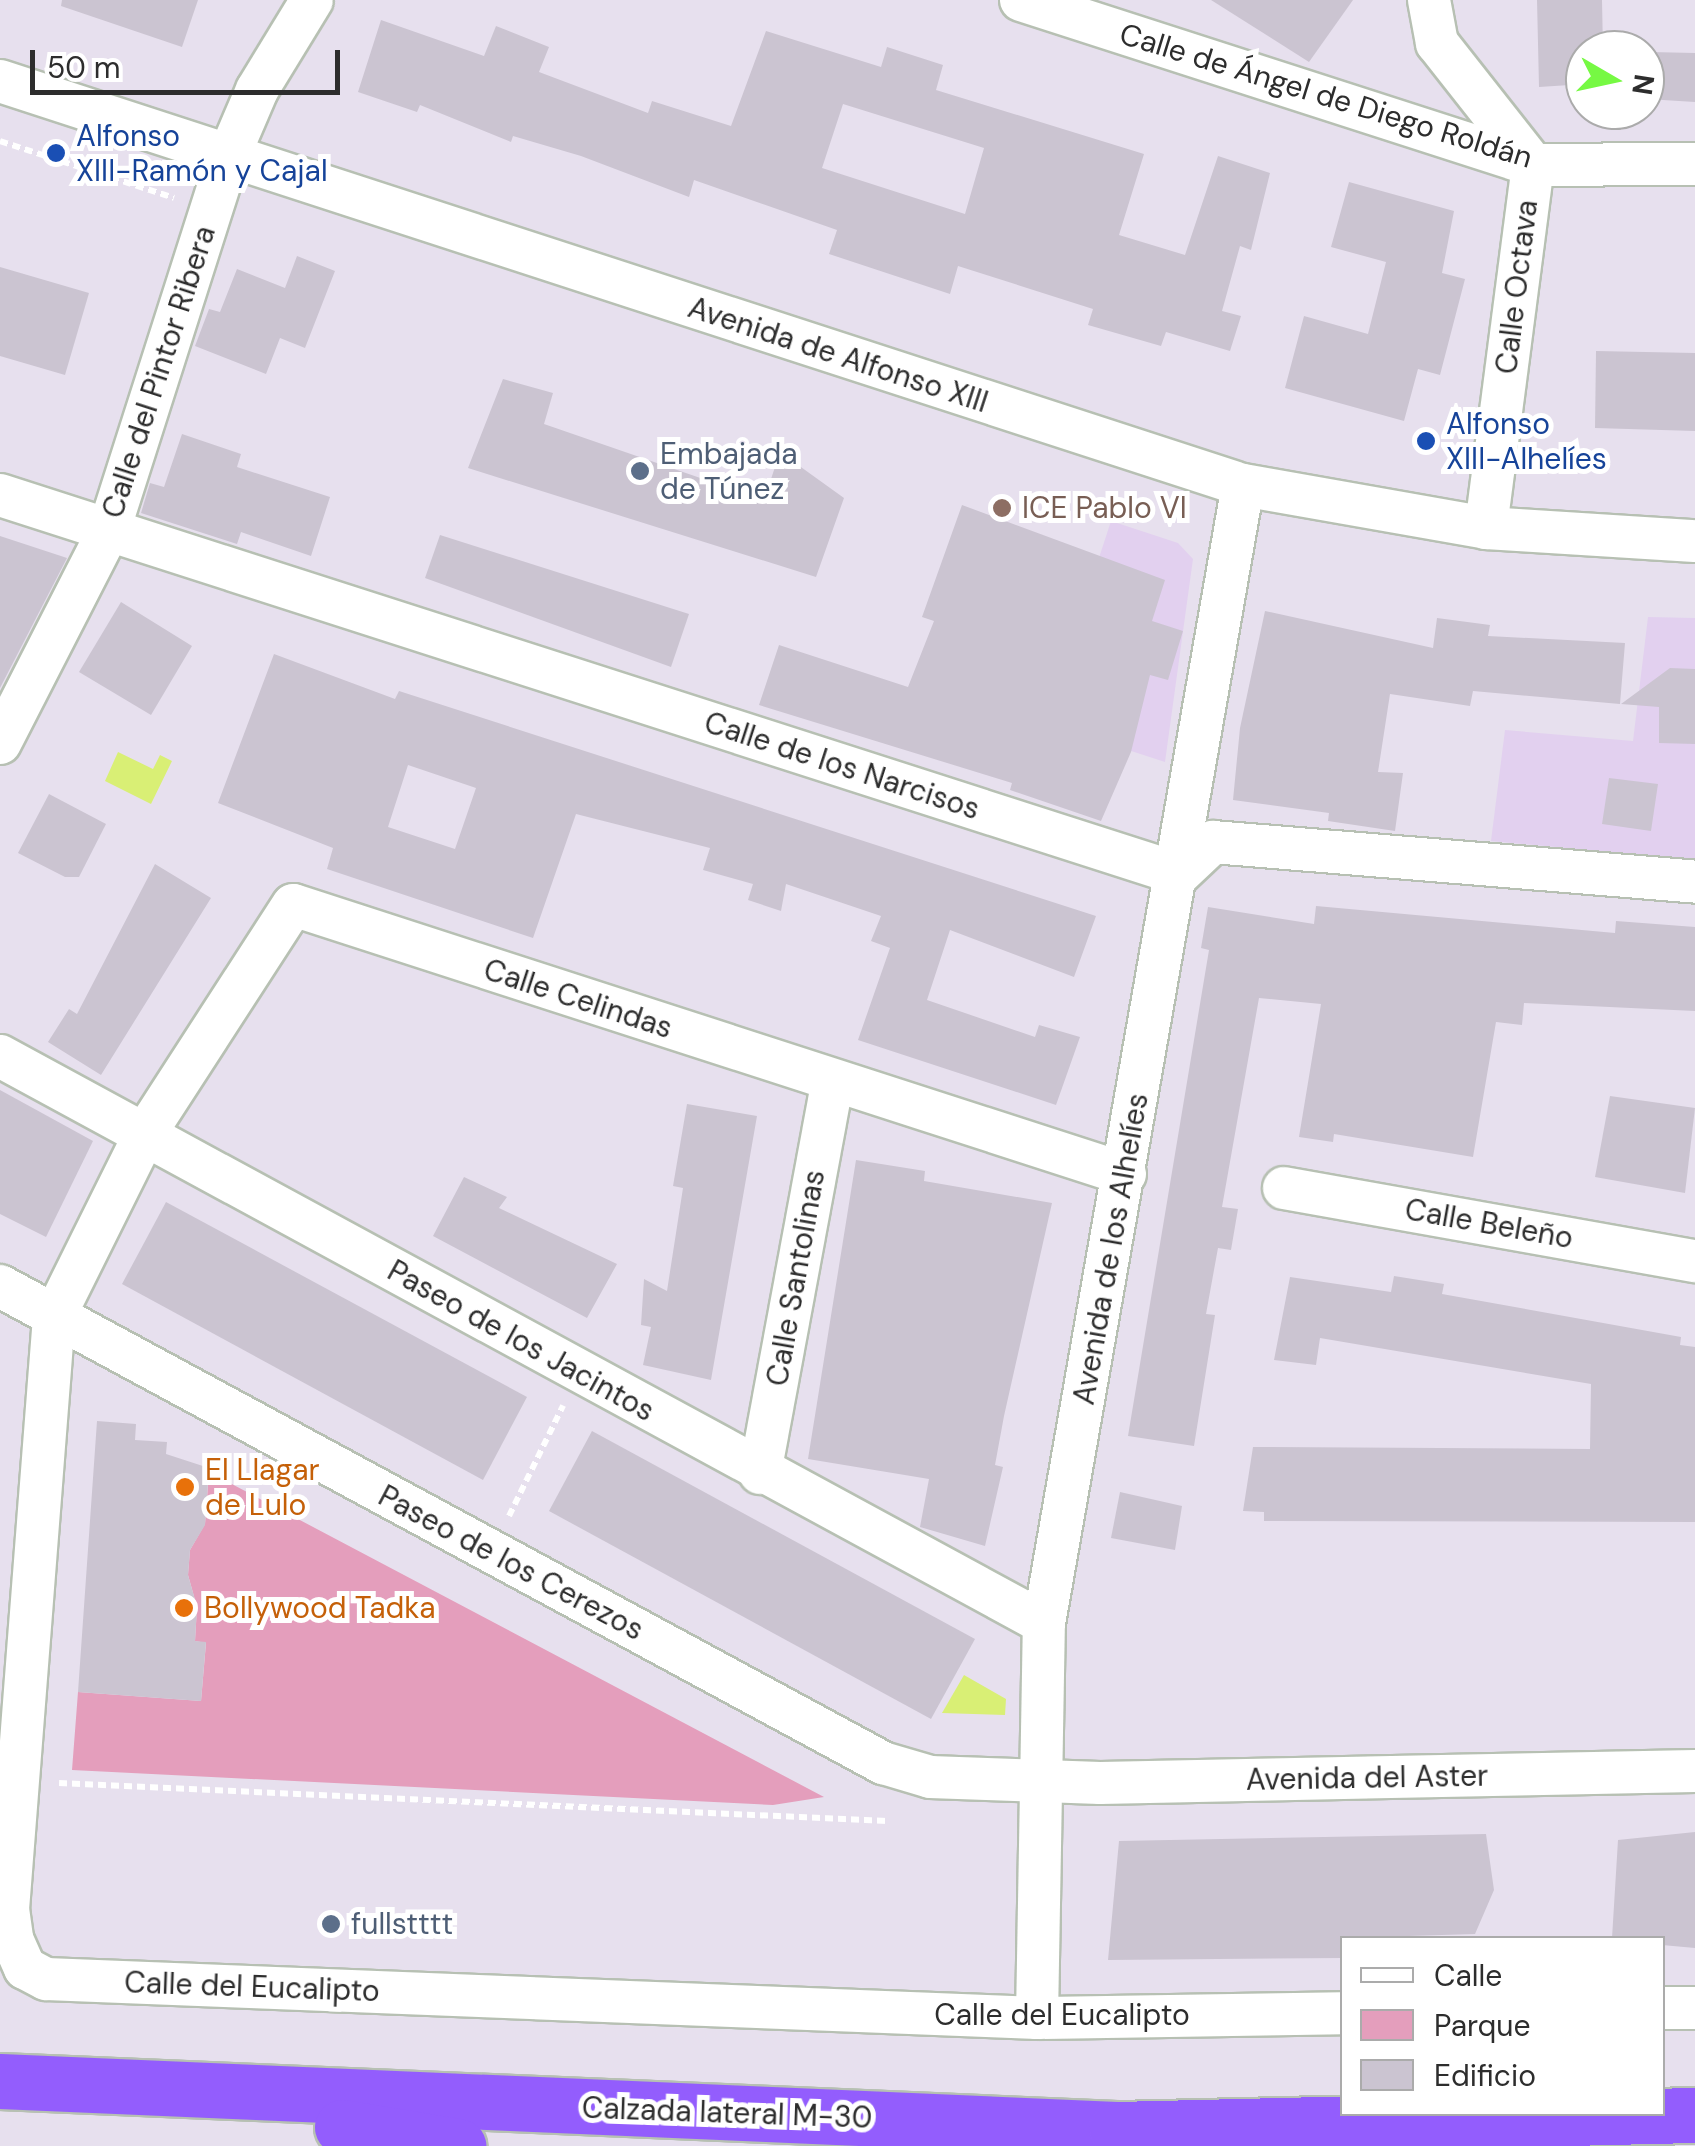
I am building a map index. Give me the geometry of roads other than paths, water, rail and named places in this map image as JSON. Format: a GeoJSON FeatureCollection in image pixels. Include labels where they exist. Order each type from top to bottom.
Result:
{"type":"FeatureCollection","features":[{"type":"Feature","properties":{"kind":"highway","name":"Calzada lateral M-30"},"geometry":{"type":"LineString","coordinates":[[0,2082],[1116,2129],[1695,2116]]}},
{"type":"Feature","properties":{"kind":"highway"},"geometry":{"type":"LineString","coordinates":[[102,2088],[458,2146]]}},
{"type":"Feature","properties":{"kind":"street","name":"Calle del Pintor Ribera"},"geometry":{"type":"LineString","coordinates":[[0,743],[109,530],[228,158],[256,90],[312,0]]}},
{"type":"Feature","properties":{"kind":"street","name":"Calle de Ángel de Diego Roldán"},"geometry":{"type":"LineString","coordinates":[[1021,0],[1533,165],[1695,164]]}},
{"type":"Feature","properties":{"kind":"street"},"geometry":{"type":"LineString","coordinates":[[1429,0],[1437,43],[1533,165]]}},
{"type":"Feature","properties":{"kind":"street","name":"Avenida de Alfonso XIII"},"geometry":{"type":"LineString","coordinates":[[0,81],[1243,484],[1486,528],[1695,541]]}},
{"type":"Feature","properties":{"kind":"street","name":"Calle Octava"},"geometry":{"type":"LineString","coordinates":[[1486,528],[1533,165]]}},
{"type":"Feature","properties":{"kind":"street","name":"Avenida de los Alhelíes"},"geometry":{"type":"LineString","coordinates":[[1037,2018],[1044,1623],[1179,874],[1243,484]]}},
{"type":"Feature","properties":{"kind":"street","name":"Calle de los Narcisos"},"geometry":{"type":"LineString","coordinates":[[0,495],[1179,874]]}},
{"type":"Feature","properties":{"kind":"street"},"geometry":{"type":"LineString","coordinates":[[1179,874],[1214,842],[1695,882]]}},
{"type":"Feature","properties":{"kind":"street","name":"Calle Celindas"},"geometry":{"type":"LineString","coordinates":[[145,1134],[293,905],[832,1084],[1124,1174]]}},
{"type":"Feature","properties":{"kind":"street","name":"Paseo de los Jacintos"},"geometry":{"type":"LineString","coordinates":[[0,1056],[1044,1623]]}},
{"type":"Feature","properties":{"kind":"street","name":"Calle Santolinas"},"geometry":{"type":"LineString","coordinates":[[760,1472],[832,1084]]}},
{"type":"Feature","properties":{"kind":"street","name":"Calle del Eucalipto"},"geometry":{"type":"LineString","coordinates":[[145,1134],[54,1316],[8,1909],[16,1951],[35,1976],[1037,2018],[1340,2014]]}},
{"type":"Feature","properties":{"kind":"street","name":"Calle Beleño"},"geometry":{"type":"LineString","coordinates":[[1284,1188],[1695,1261]]}},
{"type":"Feature","properties":{"kind":"street","name":"Paseo de los Cerezos"},"geometry":{"type":"LineString","coordinates":[[0,1286],[883,1763],[930,1778],[1039,1782]]}},
{"type":"Feature","properties":{"kind":"street","name":"Avenida del Aster"},"geometry":{"type":"LineString","coordinates":[[1039,1782],[1695,1770]]}},
{"type":"Feature","properties":{"kind":"street"},"geometry":{"type":"LineString","coordinates":[[1665,2008],[1695,2008]]}},
{"type":"Feature","properties":{"kind":"place","name":"Alfonso XIII-Ramón y Cajal"},"geometry":{"type":"Point","coordinates":[56,153]}},
{"type":"Feature","properties":{"kind":"place","name":"Alfonso XIII-Alhelíes"},"geometry":{"type":"Point","coordinates":[1426,441]}},
{"type":"Feature","properties":{"kind":"place","name":"Embajada de Túnez"},"geometry":{"type":"Point","coordinates":[640,471]}},
{"type":"Feature","properties":{"kind":"place","name":"ICE Pablo VI"},"geometry":{"type":"Point","coordinates":[1002,508]}},
{"type":"Feature","properties":{"kind":"place","name":"El Llagar de Lulo"},"geometry":{"type":"Point","coordinates":[185,1487]}},
{"type":"Feature","properties":{"kind":"place","name":"Bollywood Tadka"},"geometry":{"type":"Point","coordinates":[184,1608]}},
{"type":"Feature","properties":{"kind":"place","name":"fullstttt"},"geometry":{"type":"Point","coordinates":[331,1924]}}]}
